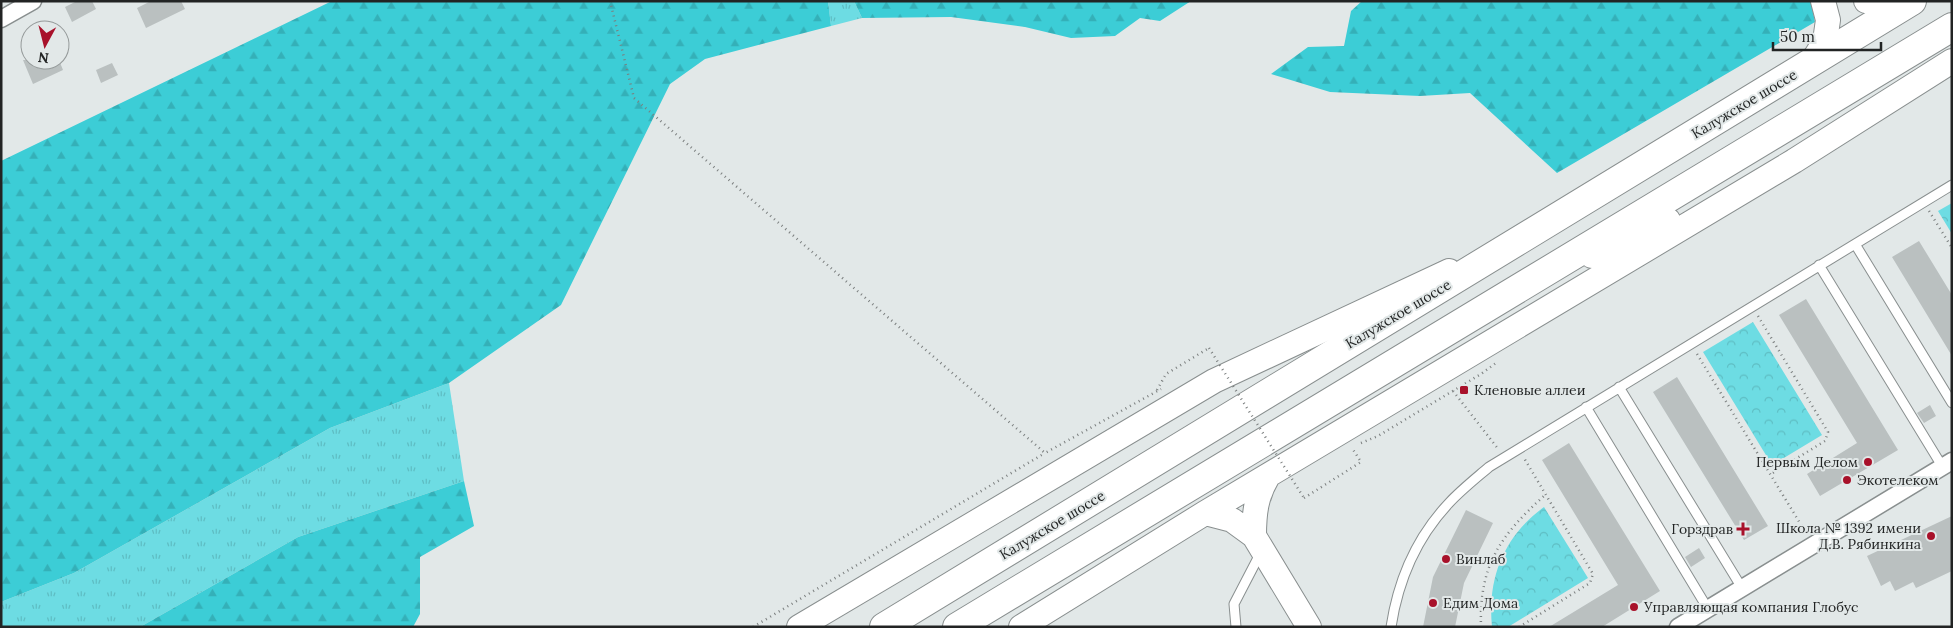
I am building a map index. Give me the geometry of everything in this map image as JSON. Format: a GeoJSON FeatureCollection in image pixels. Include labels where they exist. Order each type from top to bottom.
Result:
{"type":"FeatureCollection","features":[{"type":"Feature","properties":{"kind":"highway","name":"Калужское шоссе"},"geometry":{"type":"LineString","coordinates":[[884,627],[1912,1]]}},
{"type":"Feature","properties":{"kind":"highway"},"geometry":{"type":"LineString","coordinates":[[957,627],[1952,27]]}},
{"type":"Feature","properties":{"kind":"street"},"geometry":{"type":"LineString","coordinates":[[1,19],[33,1]]}},
{"type":"Feature","properties":{"kind":"street"},"geometry":{"type":"LineString","coordinates":[[1812,62],[1825,41],[1828,20],[1823,1]]}},
{"type":"Feature","properties":{"kind":"street"},"geometry":{"type":"LineString","coordinates":[[1866,1],[1891,4],[1912,1]]}},
{"type":"Feature","properties":{"kind":"street"},"geometry":{"type":"LineString","coordinates":[[1021,627],[1205,513],[1794,161],[1952,61]]}},
{"type":"Feature","properties":{"kind":"street"},"geometry":{"type":"LineString","coordinates":[[1495,302],[1794,161]]}},
{"type":"Feature","properties":{"kind":"street"},"geometry":{"type":"LineString","coordinates":[[800,627],[1214,381],[1535,231]]}},
{"type":"Feature","properties":{"kind":"street"},"geometry":{"type":"LineString","coordinates":[[1678,627],[1947,464]]}},
{"type":"Feature","properties":{"kind":"street"},"geometry":{"type":"LineString","coordinates":[[1259,543],[1255,506],[1261,487],[1268,476]]}},
{"type":"Feature","properties":{"kind":"street"},"geometry":{"type":"LineString","coordinates":[[1205,513],[1232,520],[1259,543],[1309,627]]}},
{"type":"Feature","properties":{"kind":"street"},"geometry":{"type":"LineString","coordinates":[[964,627],[1007,596]]}},
{"type":"Feature","properties":{"kind":"lane"},"geometry":{"type":"LineString","coordinates":[[1391,627],[1399,590],[1419,543],[1448,504],[1489,467],[1952,185]]}},
{"type":"Feature","properties":{"kind":"lane"},"geometry":{"type":"LineString","coordinates":[[1855,244],[1952,402]]}},
{"type":"Feature","properties":{"kind":"lane"},"geometry":{"type":"LineString","coordinates":[[1819,265],[1947,464]]}},
{"type":"Feature","properties":{"kind":"lane"},"geometry":{"type":"LineString","coordinates":[[1619,387],[1742,588]]}},
{"type":"Feature","properties":{"kind":"lane"},"geometry":{"type":"LineString","coordinates":[[1586,407],[1708,608]]}},
{"type":"Feature","properties":{"kind":"lane"},"geometry":{"type":"LineString","coordinates":[[1236,627],[1234,604],[1254,564],[1259,543]]}},
{"type":"Feature","properties":{"kind":"path"},"geometry":{"type":"LineString","coordinates":[[610,1],[634,98],[1045,453]]}},
{"type":"Feature","properties":{"kind":"path"},"geometry":{"type":"LineString","coordinates":[[1924,202],[1952,248]]}},
{"type":"Feature","properties":{"kind":"path"},"geometry":{"type":"LineString","coordinates":[[1752,306],[1828,432],[1825,441],[1770,474]]}},
{"type":"Feature","properties":{"kind":"path"},"geometry":{"type":"LineString","coordinates":[[1690,344],[1813,545]]}},
{"type":"Feature","properties":{"kind":"path"},"geometry":{"type":"LineString","coordinates":[[1157,391],[1166,374],[1209,348],[1304,498],[1360,462],[1351,447]]}},
{"type":"Feature","properties":{"kind":"path"},"geometry":{"type":"LineString","coordinates":[[1211,366],[1220,362]]}},
{"type":"Feature","properties":{"kind":"path"},"geometry":{"type":"LineString","coordinates":[[754,627],[1045,453],[1166,387]]}},
{"type":"Feature","properties":{"kind":"path"},"geometry":{"type":"LineString","coordinates":[[1453,391],[1504,457]]}},
{"type":"Feature","properties":{"kind":"path"},"geometry":{"type":"LineString","coordinates":[[1518,449],[1592,570],[1593,577],[1590,583],[1519,627]]}},
{"type":"Feature","properties":{"kind":"path"},"geometry":{"type":"LineString","coordinates":[[1481,627],[1482,590],[1492,557],[1512,526],[1546,494]]}},
{"type":"Feature","properties":{"kind":"green space"},"geometry":{"type":"Polygon","coordinates":[[[332,1],[828,1],[831,26],[705,59],[670,84],[561,305],[449,383],[330,428],[74,573],[1,602],[1,161],[332,1]]]}},
{"type":"Feature","properties":{"kind":"green space"},"geometry":{"type":"Polygon","coordinates":[[[828,1],[854,1],[862,18],[831,26],[828,1]]]}},
{"type":"Feature","properties":{"kind":"green space"},"geometry":{"type":"Polygon","coordinates":[[[854,1],[1191,1],[1160,21],[1140,18],[1115,36],[1071,38],[1025,27],[951,17],[862,18],[854,1]]]}},
{"type":"Feature","properties":{"kind":"green space"},"geometry":{"type":"Polygon","coordinates":[[[1362,1],[1811,1],[1815,22],[1557,173],[1470,93],[1420,96],[1330,92],[1271,74],[1308,47],[1344,46],[1351,11],[1362,1]]]}},
{"type":"Feature","properties":{"kind":"green space"},"geometry":{"type":"Polygon","coordinates":[[[1952,203],[1952,234],[1938,211],[1952,203]]]}},
{"type":"Feature","properties":{"kind":"green space"},"geometry":{"type":"Polygon","coordinates":[[[1753,322],[1822,435],[1772,465],[1703,352],[1753,322]]]}},
{"type":"Feature","properties":{"kind":"green space"},"geometry":{"type":"Polygon","coordinates":[[[449,383],[464,481],[298,537],[140,627],[1,627],[1,602],[74,573],[330,428],[449,383]]]}},
{"type":"Feature","properties":{"kind":"green space"},"geometry":{"type":"Polygon","coordinates":[[[464,481],[474,526],[420,557],[420,614],[413,627],[140,627],[298,537],[464,481]]]}},
{"type":"Feature","properties":{"kind":"green space"},"geometry":{"type":"Polygon","coordinates":[[[1544,507],[1588,578],[1508,627],[1492,627],[1492,592],[1501,560],[1518,531],[1544,507]]]}},
{"type":"Feature","properties":{"kind":"building"},"geometry":{"type":"Polygon","coordinates":[[[77,1],[92,1],[96,9],[72,22],[65,7],[77,1]]]}},
{"type":"Feature","properties":{"kind":"building"},"geometry":{"type":"Polygon","coordinates":[[[151,1],[181,1],[185,9],[146,28],[137,8],[151,1]]]}},
{"type":"Feature","properties":{"kind":"building"},"geometry":{"type":"Polygon","coordinates":[[[112,63],[118,75],[101,83],[96,70],[112,63]]]}},
{"type":"Feature","properties":{"kind":"building"},"geometry":{"type":"Polygon","coordinates":[[[27,70],[63,70],[33,84],[27,70]]]}},
{"type":"Feature","properties":{"kind":"building"},"geometry":{"type":"Polygon","coordinates":[[[1919,241],[1952,295],[1952,356],[1892,257],[1919,241]]]}},
{"type":"Feature","properties":{"kind":"building"},"geometry":{"type":"Polygon","coordinates":[[[1806,299],[1898,450],[1820,496],[1807,474],[1857,443],[1779,315],[1806,299]]]}},
{"type":"Feature","properties":{"kind":"building"},"geometry":{"type":"Polygon","coordinates":[[[1677,377],[1768,526],[1744,540],[1653,392],[1677,377]]]}},
{"type":"Feature","properties":{"kind":"building"},"geometry":{"type":"Polygon","coordinates":[[[1930,405],[1936,416],[1924,423],[1917,413],[1930,405]]]}},
{"type":"Feature","properties":{"kind":"building"},"geometry":{"type":"Polygon","coordinates":[[[1569,443],[1660,591],[1602,627],[1549,627],[1618,585],[1542,460],[1569,443]]]}},
{"type":"Feature","properties":{"kind":"building"},"geometry":{"type":"Polygon","coordinates":[[[1466,510],[1493,523],[1464,583],[1455,627],[1423,627],[1433,577],[1466,510]]]}},
{"type":"Feature","properties":{"kind":"building","name":"Школа № 1392 имени Д.В. Рябинкина"},"geometry":{"type":"Polygon","coordinates":[[[1952,516],[1952,571],[1916,588],[1913,582],[1895,591],[1890,581],[1881,586],[1867,556],[1952,516]]]}},
{"type":"Feature","properties":{"kind":"building"},"geometry":{"type":"Polygon","coordinates":[[[1699,548],[1705,558],[1691,567],[1685,557],[1699,548]]]}},
{"type":"Feature","properties":{"kind":"place","name":"Кленовые аллеи"},"geometry":{"type":"Point","coordinates":[1464,390]}},
{"type":"Feature","properties":{"kind":"place","name":"Первым Делом"},"geometry":{"type":"Point","coordinates":[1868,462]}},
{"type":"Feature","properties":{"kind":"place","name":"Экотелеком"},"geometry":{"type":"Point","coordinates":[1847,480]}},
{"type":"Feature","properties":{"kind":"place","name":"Горздрав"},"geometry":{"type":"Point","coordinates":[1743,529]}},
{"type":"Feature","properties":{"kind":"place","name":"Школа № 1392 имени Д.В. Рябинкина"},"geometry":{"type":"Point","coordinates":[1931,536]}},
{"type":"Feature","properties":{"kind":"place","name":"Винлаб"},"geometry":{"type":"Point","coordinates":[1446,559]}},
{"type":"Feature","properties":{"kind":"place","name":"Едим Дома"},"geometry":{"type":"Point","coordinates":[1433,603]}},
{"type":"Feature","properties":{"kind":"place","name":"Управляющая компания Глобус"},"geometry":{"type":"Point","coordinates":[1634,607]}}]}
